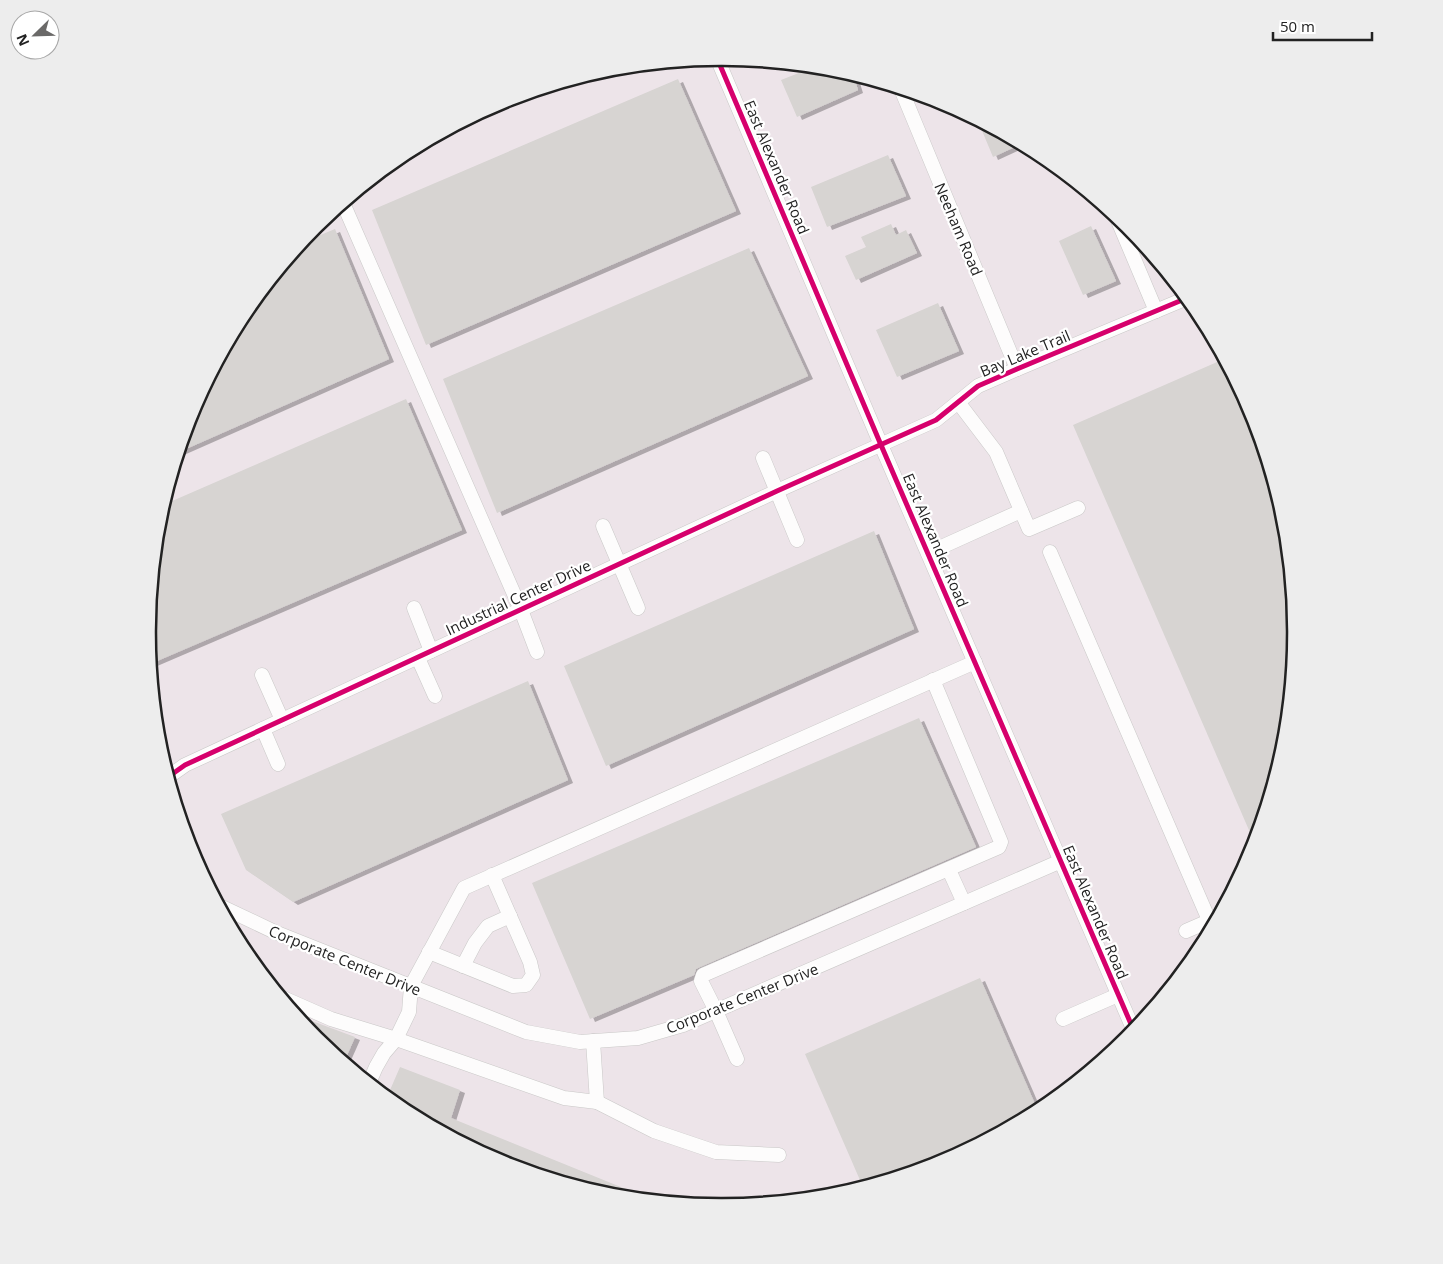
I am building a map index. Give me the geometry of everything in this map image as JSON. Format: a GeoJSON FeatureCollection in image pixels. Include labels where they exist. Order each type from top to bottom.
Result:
{"type":"FeatureCollection","features":[{"type":"Feature","properties":{"kind":"street","name":"East Alexander Road"},"geometry":{"type":"LineString","coordinates":[[720,66],[881,445],[1130,1023]]}},
{"type":"Feature","properties":{"kind":"street","name":"Neeham Road"},"geometry":{"type":"LineString","coordinates":[[904,96],[1017,368]]}},
{"type":"Feature","properties":{"kind":"street"},"geometry":{"type":"LineString","coordinates":[[346,209],[521,610],[537,652]]}},
{"type":"Feature","properties":{"kind":"street"},"geometry":{"type":"LineString","coordinates":[[1123,233],[1156,311]]}},
{"type":"Feature","properties":{"kind":"street","name":"Bay Lake Trail"},"geometry":{"type":"LineString","coordinates":[[881,445],[936,420],[978,386],[1180,301]]}},
{"type":"Feature","properties":{"kind":"street"},"geometry":{"type":"LineString","coordinates":[[958,402],[996,452],[1029,529],[1078,508]]}},
{"type":"Feature","properties":{"kind":"street","name":"Industrial Center Drive"},"geometry":{"type":"LineString","coordinates":[[174,772],[185,765],[619,564],[881,445]]}},
{"type":"Feature","properties":{"kind":"street"},"geometry":{"type":"LineString","coordinates":[[763,458],[797,540]]}},
{"type":"Feature","properties":{"kind":"street"},"geometry":{"type":"LineString","coordinates":[[928,553],[1021,511]]}},
{"type":"Feature","properties":{"kind":"street"},"geometry":{"type":"LineString","coordinates":[[604,526],[638,608]]}},
{"type":"Feature","properties":{"kind":"street"},"geometry":{"type":"LineString","coordinates":[[1050,552],[1208,920]]}},
{"type":"Feature","properties":{"kind":"street"},"geometry":{"type":"LineString","coordinates":[[414,608],[431,651]]}},
{"type":"Feature","properties":{"kind":"street"},"geometry":{"type":"LineString","coordinates":[[418,658],[435,696]]}},
{"type":"Feature","properties":{"kind":"street"},"geometry":{"type":"LineString","coordinates":[[372,1077],[384,1053],[396,1039],[409,1012],[411,986],[464,888],[975,662]]}},
{"type":"Feature","properties":{"kind":"street"},"geometry":{"type":"LineString","coordinates":[[262,675],[282,720]]}},
{"type":"Feature","properties":{"kind":"street"},"geometry":{"type":"LineString","coordinates":[[737,1059],[701,981],[703,975],[999,847],[1001,842],[933,680]]}},
{"type":"Feature","properties":{"kind":"street"},"geometry":{"type":"LineString","coordinates":[[263,729],[278,764]]}},
{"type":"Feature","properties":{"kind":"street","name":"Corporate Center Drive"},"geometry":{"type":"LineString","coordinates":[[230,911],[276,933],[526,1032],[580,1042],[638,1038],[683,1025],[1061,861]]}},
{"type":"Feature","properties":{"kind":"street"},"geometry":{"type":"LineString","coordinates":[[949,870],[964,903]]}},
{"type":"Feature","properties":{"kind":"street"},"geometry":{"type":"LineString","coordinates":[[429,952],[513,986],[526,985],[533,975],[530,962],[492,875]]}},
{"type":"Feature","properties":{"kind":"street"},"geometry":{"type":"LineString","coordinates":[[464,966],[476,943],[488,926],[510,916]]}},
{"type":"Feature","properties":{"kind":"street"},"geometry":{"type":"LineString","coordinates":[[1186,931],[1205,926]]}},
{"type":"Feature","properties":{"kind":"street"},"geometry":{"type":"LineString","coordinates":[[1062,1019],[1118,994]]}},
{"type":"Feature","properties":{"kind":"street"},"geometry":{"type":"LineString","coordinates":[[294,1003],[331,1019],[396,1039],[564,1098],[597,1102],[654,1131],[716,1152],[780,1155]]}},
{"type":"Feature","properties":{"kind":"street"},"geometry":{"type":"LineString","coordinates":[[593,1041],[597,1102]]}},
{"type":"Feature","properties":{"kind":"shaded area"},"geometry":{"type":"Polygon","coordinates":[[[684,67],[759,67],[795,71],[832,77],[903,96],[938,109],[1004,142],[1066,183],[1095,207],[1147,259],[1170,288],[1192,318],[1229,382],[1244,415],[1268,486],[1282,558],[1286,595],[1286,669],[1282,706],[1268,778],[1257,814],[1229,882],[1211,915],[1192,946],[1147,1005],[1122,1032],[1066,1081],[1004,1122],[972,1139],[938,1155],[868,1178],[832,1187],[759,1197],[684,1197],[648,1193],[611,1187],[540,1168],[505,1155],[439,1122],[377,1081],[348,1057],[296,1005],[273,976],[251,946],[214,882],[199,849],[175,778],[161,706],[157,669],[157,595],[161,558],[175,486],[186,450],[214,382],[232,349],[251,318],[296,259],[321,232],[377,183],[439,142],[471,125],[505,109],[575,86],[611,77],[684,67]]]}},
{"type":"Feature","properties":{"kind":"building"},"geometry":{"type":"Polygon","coordinates":[[[801,72],[856,83],[858,90],[797,117],[781,80],[801,72]]]}},
{"type":"Feature","properties":{"kind":"building"},"geometry":{"type":"Polygon","coordinates":[[[678,79],[736,211],[426,345],[372,210],[678,79]]]}},
{"type":"Feature","properties":{"kind":"building"},"geometry":{"type":"Polygon","coordinates":[[[982,130],[1013,148],[993,157],[982,130]]]}},
{"type":"Feature","properties":{"kind":"building"},"geometry":{"type":"Polygon","coordinates":[[[888,155],[906,196],[827,227],[811,187],[888,155]]]}},
{"type":"Feature","properties":{"kind":"building"},"geometry":{"type":"Polygon","coordinates":[[[891,224],[896,235],[906,230],[917,253],[856,280],[845,256],[866,247],[861,237],[891,224]]]}},
{"type":"Feature","properties":{"kind":"building"},"geometry":{"type":"Polygon","coordinates":[[[1091,226],[1116,281],[1083,295],[1059,241],[1091,226]]]}},
{"type":"Feature","properties":{"kind":"building"},"geometry":{"type":"Polygon","coordinates":[[[335,229],[389,359],[186,449],[214,382],[251,318],[296,259],[317,236],[335,229]]]}},
{"type":"Feature","properties":{"kind":"building"},"geometry":{"type":"Polygon","coordinates":[[[749,248],[808,376],[497,513],[443,379],[749,248]]]}},
{"type":"Feature","properties":{"kind":"building"},"geometry":{"type":"Polygon","coordinates":[[[938,303],[959,351],[897,377],[876,330],[938,303]]]}},
{"type":"Feature","properties":{"kind":"building"},"geometry":{"type":"Polygon","coordinates":[[[1218,362],[1244,415],[1268,486],[1276,522],[1286,595],[1287,632],[1286,669],[1276,742],[1268,778],[1250,833],[1073,425],[1218,362]]]}},
{"type":"Feature","properties":{"kind":"building"},"geometry":{"type":"Polygon","coordinates":[[[406,399],[462,530],[157,661],[157,595],[161,558],[172,501],[406,399]]]}},
{"type":"Feature","properties":{"kind":"building"},"geometry":{"type":"Polygon","coordinates":[[[874,531],[914,629],[606,766],[564,666],[874,531]]]}},
{"type":"Feature","properties":{"kind":"building"},"geometry":{"type":"Polygon","coordinates":[[[528,681],[568,780],[293,902],[246,870],[221,814],[528,681]]]}},
{"type":"Feature","properties":{"kind":"building"},"geometry":{"type":"Polygon","coordinates":[[[919,718],[976,847],[700,967],[696,969],[694,975],[590,1019],[532,883],[919,718]]]}},
{"type":"Feature","properties":{"kind":"building"},"geometry":{"type":"Polygon","coordinates":[[[980,978],[1034,1103],[1004,1122],[938,1155],[903,1168],[860,1180],[805,1054],[980,978]]]}},
{"type":"Feature","properties":{"kind":"building"},"geometry":{"type":"Polygon","coordinates":[[[310,1020],[355,1037],[347,1056],[310,1020]]]}},
{"type":"Feature","properties":{"kind":"building"},"geometry":{"type":"Polygon","coordinates":[[[400,1067],[460,1090],[451,1118],[627,1190],[575,1178],[505,1155],[439,1122],[390,1090],[400,1067]]]}},
{"type":"Feature","properties":{"kind":"cycle path"},"geometry":{"type":"LineString","coordinates":[[720,66],[881,445],[1130,1023]]}},
{"type":"Feature","properties":{"kind":"cycle path"},"geometry":{"type":"LineString","coordinates":[[174,773],[185,765],[777,491],[936,420],[978,386],[1180,301]]}}]}
